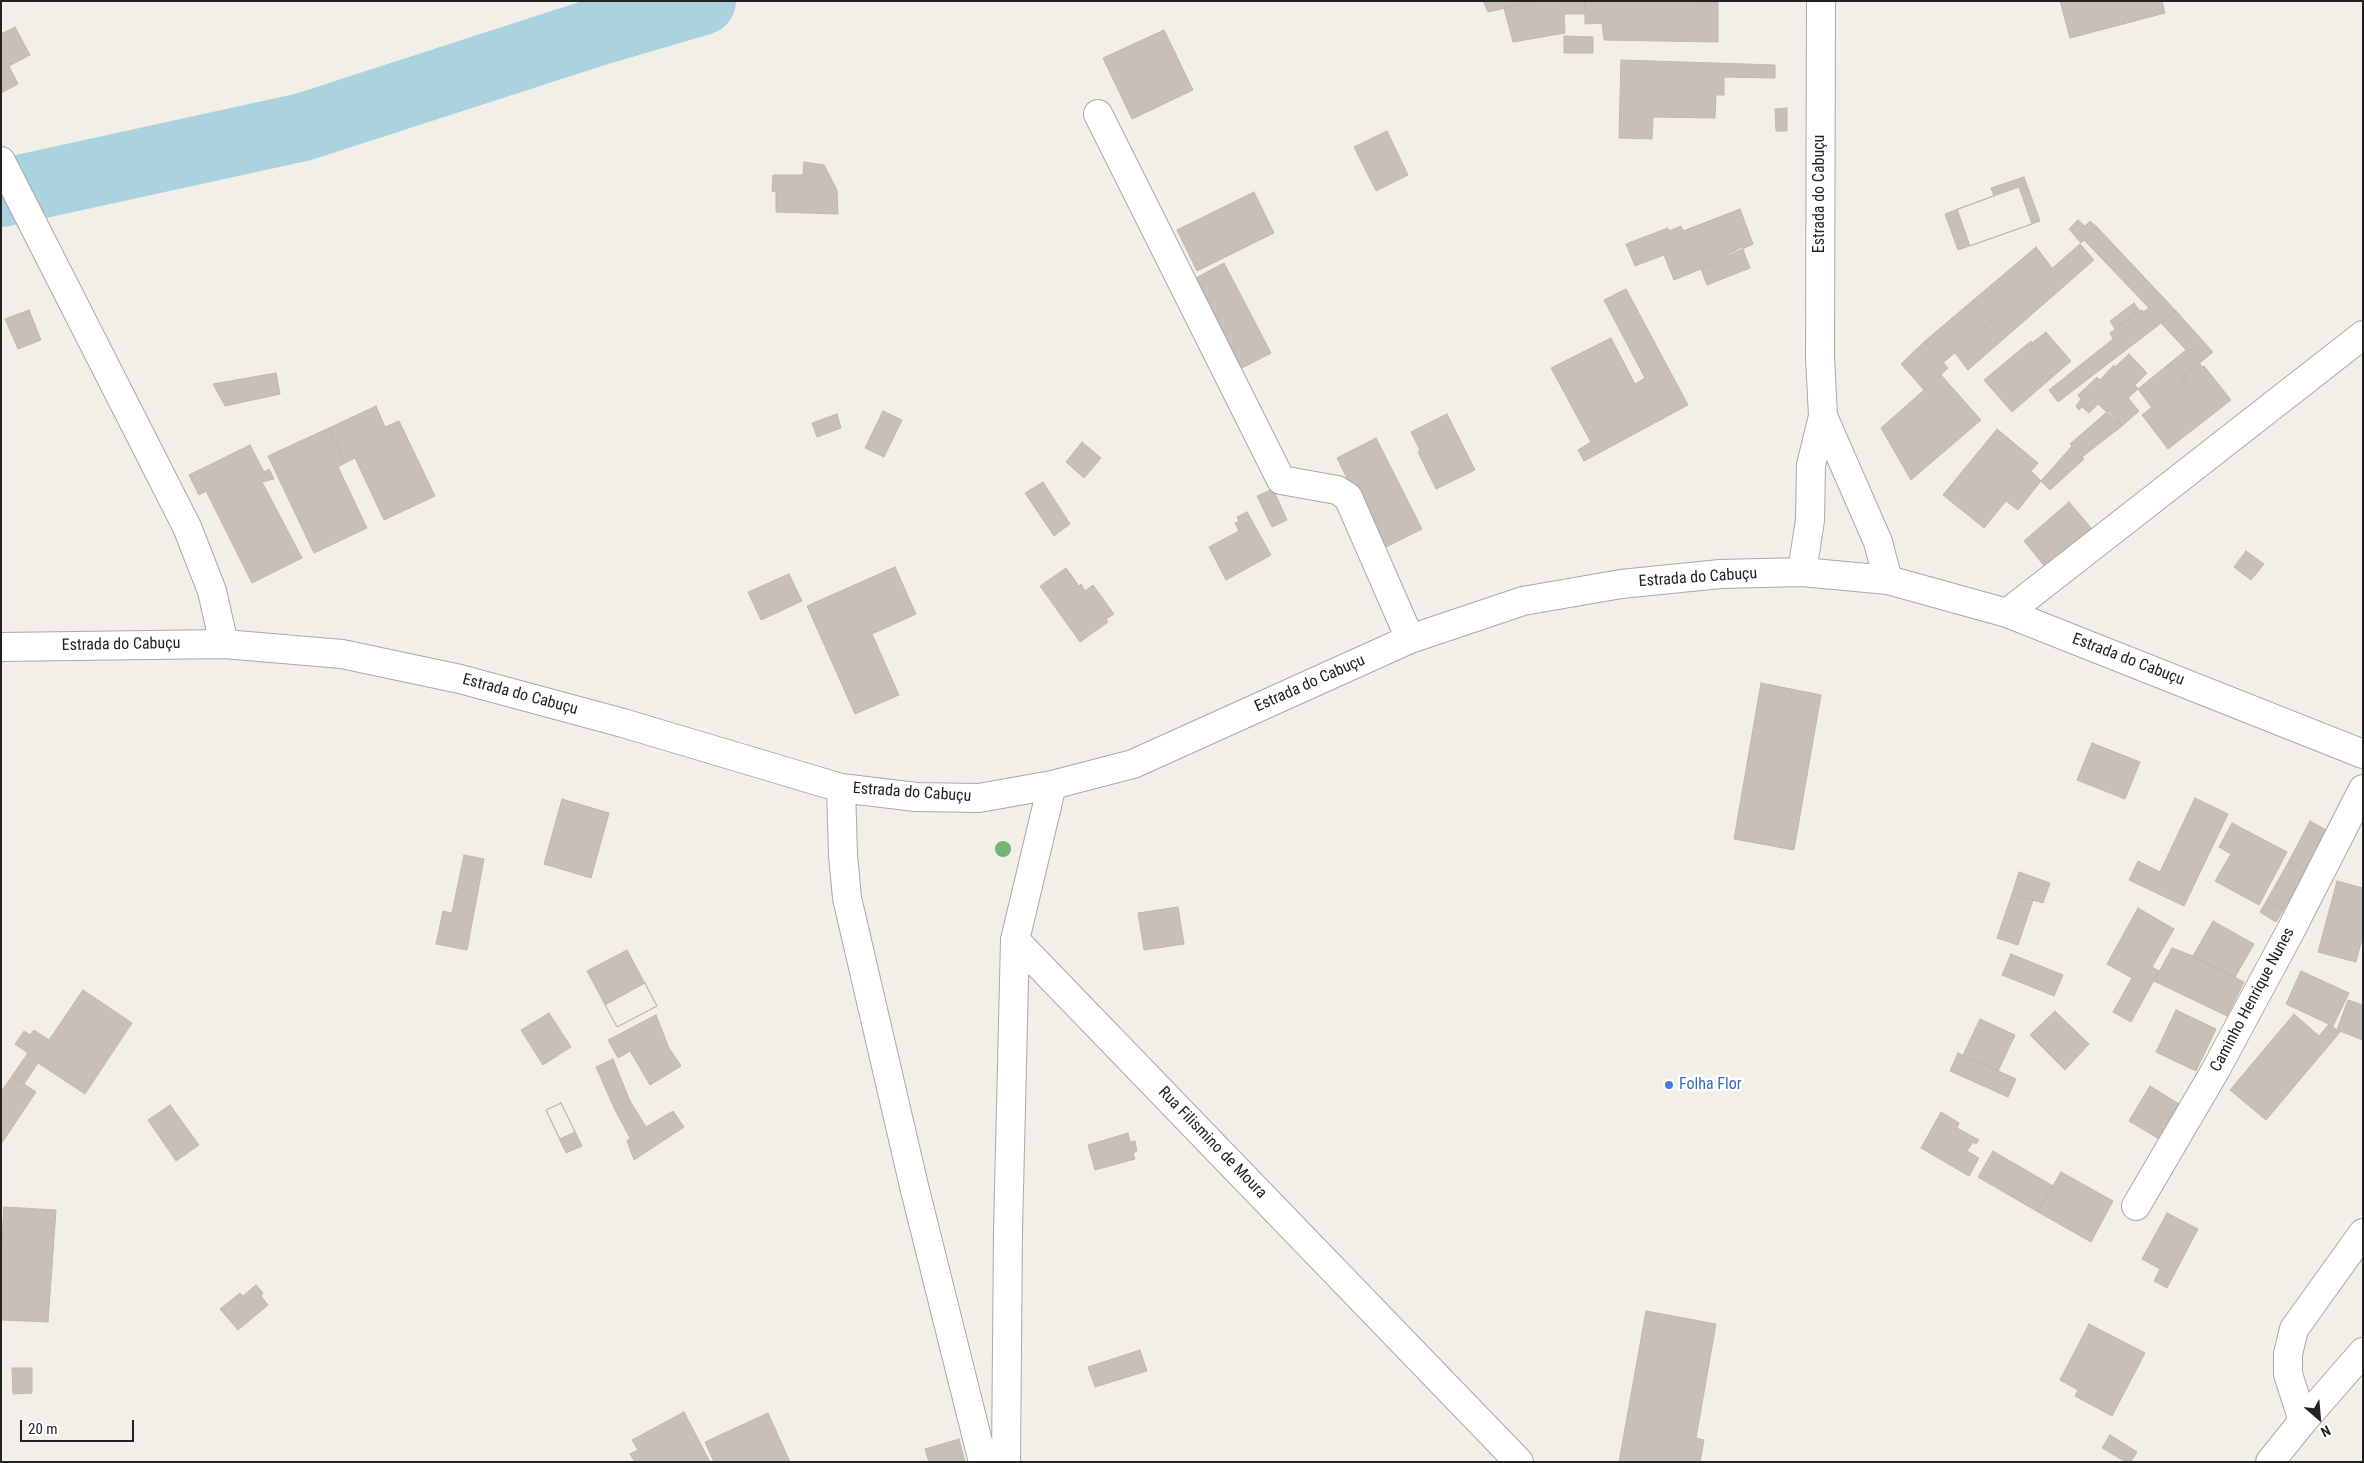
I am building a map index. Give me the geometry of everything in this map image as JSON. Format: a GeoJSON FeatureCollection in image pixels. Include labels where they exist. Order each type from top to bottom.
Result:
{"type":"FeatureCollection","features":[{"type":"Feature","properties":{"kind":"street","name":"Estrada do Cabuçu"},"geometry":{"type":"LineString","coordinates":[[1802,572],[1810,520],[1811,465],[1823,416],[1820,357],[1821,1]]}},
{"type":"Feature","properties":{"kind":"street"},"geometry":{"type":"LineString","coordinates":[[1098,114],[1281,480],[1337,490],[1348,497],[1410,639]]}},
{"type":"Feature","properties":{"kind":"street"},"geometry":{"type":"LineString","coordinates":[[1,161],[187,527],[212,591],[224,644]]}},
{"type":"Feature","properties":{"kind":"street"},"geometry":{"type":"LineString","coordinates":[[2007,613],[2363,335]]}},
{"type":"Feature","properties":{"kind":"street","name":"Estrada do Cabuçu"},"geometry":{"type":"LineString","coordinates":[[1823,416],[1878,542],[1888,580]]}},
{"type":"Feature","properties":{"kind":"street","name":"Estrada do Cabuçu"},"geometry":{"type":"LineString","coordinates":[[1,647],[224,644],[342,654],[460,679],[623,722],[841,788],[916,797],[979,798],[1052,785],[1133,764],[1410,639],[1523,601],[1621,584],[1720,574],[1802,572],[1888,580],[2007,613],[2363,754]]}},
{"type":"Feature","properties":{"kind":"street"},"geometry":{"type":"LineString","coordinates":[[1006,1462],[1008,1231],[1015,940],[1052,785]]}},
{"type":"Feature","properties":{"kind":"street"},"geometry":{"type":"LineString","coordinates":[[841,788],[843,855],[847,898],[914,1186],[983,1462]]}},
{"type":"Feature","properties":{"kind":"street","name":"Caminho Henrique Nunes"},"geometry":{"type":"LineString","coordinates":[[2136,1206],[2225,1053],[2291,930],[2363,789]]}},
{"type":"Feature","properties":{"kind":"street","name":"Rua Filismino de Moura"},"geometry":{"type":"LineString","coordinates":[[1015,940],[1519,1462]]}},
{"type":"Feature","properties":{"kind":"street"},"geometry":{"type":"LineString","coordinates":[[2303,1421],[2288,1374],[2288,1354],[2294,1328],[2363,1233]]}},
{"type":"Feature","properties":{"kind":"street"},"geometry":{"type":"LineString","coordinates":[[2270,1462],[2363,1352]]}},
{"type":"Feature","properties":{"kind":"building"},"geometry":{"type":"Polygon","coordinates":[[[1483,1],[1536,1],[1488,12],[1483,1]]]}},
{"type":"Feature","properties":{"kind":"building"},"geometry":{"type":"Polygon","coordinates":[[[1536,1],[1585,1],[1586,14],[1564,14],[1565,33],[1513,42],[1504,8],[1536,1]]]}},
{"type":"Feature","properties":{"kind":"building"},"geometry":{"type":"Polygon","coordinates":[[[1585,1],[1718,2],[1718,42],[1604,40],[1602,23],[1585,24],[1585,1]]]}},
{"type":"Feature","properties":{"kind":"building"},"geometry":{"type":"Polygon","coordinates":[[[2060,1],[2162,1],[2165,13],[2070,38],[2060,1]]]}},
{"type":"Feature","properties":{"kind":"building"},"geometry":{"type":"Polygon","coordinates":[[[15,27],[30,55],[9,66],[18,84],[1,93],[1,34],[15,27]]]}},
{"type":"Feature","properties":{"kind":"building"},"geometry":{"type":"Polygon","coordinates":[[[1164,30],[1193,90],[1132,119],[1103,58],[1164,30]]]}},
{"type":"Feature","properties":{"kind":"building"},"geometry":{"type":"Polygon","coordinates":[[[1564,36],[1593,37],[1593,53],[1564,53],[1564,36]]]}},
{"type":"Feature","properties":{"kind":"building"},"geometry":{"type":"Polygon","coordinates":[[[1621,60],[1775,65],[1775,78],[1724,77],[1724,95],[1716,95],[1715,118],[1653,117],[1652,139],[1619,138],[1621,60]]]}},
{"type":"Feature","properties":{"kind":"building"},"geometry":{"type":"Polygon","coordinates":[[[1787,108],[1787,131],[1776,131],[1775,109],[1787,108]]]}},
{"type":"Feature","properties":{"kind":"building"},"geometry":{"type":"Polygon","coordinates":[[[1387,131],[1408,175],[1376,191],[1354,147],[1387,131]]]}},
{"type":"Feature","properties":{"kind":"building"},"geometry":{"type":"Polygon","coordinates":[[[804,162],[824,165],[837,190],[838,214],[776,212],[776,192],[772,191],[773,175],[803,175],[804,162]]]}},
{"type":"Feature","properties":{"kind":"building"},"geometry":{"type":"Polygon","coordinates":[[[2024,177],[2040,221],[1958,250],[1945,214],[1994,196],[1991,188],[2024,177]]]}},
{"type":"Feature","properties":{"kind":"building"},"geometry":{"type":"Polygon","coordinates":[[[2019,187],[2032,224],[1970,246],[1957,209],[2019,187]]]}},
{"type":"Feature","properties":{"kind":"building"},"geometry":{"type":"Polygon","coordinates":[[[1254,192],[1274,233],[1197,271],[1177,230],[1254,192]]]}},
{"type":"Feature","properties":{"kind":"building"},"geometry":{"type":"Polygon","coordinates":[[[1740,209],[1753,244],[1674,280],[1664,255],[1635,266],[1626,244],[1668,228],[1669,231],[1681,226],[1683,231],[1740,209]]]}},
{"type":"Feature","properties":{"kind":"building"},"geometry":{"type":"Polygon","coordinates":[[[2078,220],[2085,226],[2090,221],[2097,227],[2081,243],[2069,229],[2078,220]]]}},
{"type":"Feature","properties":{"kind":"building"},"geometry":{"type":"Polygon","coordinates":[[[2097,227],[2176,311],[2156,327],[2143,312],[2149,308],[2084,240],[2097,227]]]}},
{"type":"Feature","properties":{"kind":"building"},"geometry":{"type":"Polygon","coordinates":[[[2080,244],[2094,260],[1968,370],[1955,353],[2080,244]]]}},
{"type":"Feature","properties":{"kind":"building"},"geometry":{"type":"Polygon","coordinates":[[[1742,247],[1750,268],[1707,285],[1701,269],[1742,247]]]}},
{"type":"Feature","properties":{"kind":"building"},"geometry":{"type":"Polygon","coordinates":[[[2036,247],[2052,268],[1943,363],[1925,341],[2036,247]]]}},
{"type":"Feature","properties":{"kind":"building"},"geometry":{"type":"Polygon","coordinates":[[[1224,263],[1271,353],[1238,370],[1192,280],[1224,263]]]}},
{"type":"Feature","properties":{"kind":"building"},"geometry":{"type":"Polygon","coordinates":[[[1626,289],[1688,405],[1584,461],[1578,450],[1591,442],[1551,368],[1611,338],[1635,384],[1645,378],[1604,300],[1626,289]]]}},
{"type":"Feature","properties":{"kind":"building"},"geometry":{"type":"Polygon","coordinates":[[[2134,303],[2140,311],[2115,329],[2110,321],[2134,303]]]}},
{"type":"Feature","properties":{"kind":"building"},"geometry":{"type":"Polygon","coordinates":[[[29,310],[41,340],[18,349],[5,319],[29,310]]]}},
{"type":"Feature","properties":{"kind":"building"},"geometry":{"type":"Polygon","coordinates":[[[2142,310],[2156,327],[2058,402],[2049,390],[2113,339],[2110,333],[2142,310]]]}},
{"type":"Feature","properties":{"kind":"building"},"geometry":{"type":"Polygon","coordinates":[[[2176,311],[2213,352],[2183,377],[2186,380],[2152,408],[2138,389],[2186,350],[2161,323],[2176,311]]]}},
{"type":"Feature","properties":{"kind":"building"},"geometry":{"type":"Polygon","coordinates":[[[2046,332],[2071,361],[2012,412],[1984,380],[2031,341],[2032,343],[2046,332]]]}},
{"type":"Feature","properties":{"kind":"building"},"geometry":{"type":"Polygon","coordinates":[[[1925,341],[1948,368],[1924,390],[1901,364],[1925,341]]]}},
{"type":"Feature","properties":{"kind":"building"},"geometry":{"type":"Polygon","coordinates":[[[2129,354],[2147,373],[2135,385],[2138,389],[2128,398],[2139,411],[2122,426],[2098,404],[2089,413],[2082,407],[2079,410],[2076,406],[2081,399],[2078,395],[2097,377],[2100,380],[2114,365],[2115,367],[2129,354]]]}},
{"type":"Feature","properties":{"kind":"building"},"geometry":{"type":"Polygon","coordinates":[[[2200,364],[2202,367],[2204,366],[2231,400],[2168,449],[2142,415],[2186,380],[2183,377],[2200,364]]]}},
{"type":"Feature","properties":{"kind":"building"},"geometry":{"type":"Polygon","coordinates":[[[276,373],[280,394],[225,406],[213,384],[276,373]]]}},
{"type":"Feature","properties":{"kind":"building"},"geometry":{"type":"Polygon","coordinates":[[[1941,375],[1981,420],[1911,480],[1881,428],[1941,375]]]}},
{"type":"Feature","properties":{"kind":"building"},"geometry":{"type":"Polygon","coordinates":[[[376,406],[385,427],[399,421],[435,496],[384,520],[355,458],[345,463],[329,428],[376,406]]]}},
{"type":"Feature","properties":{"kind":"building"},"geometry":{"type":"Polygon","coordinates":[[[883,411],[902,420],[884,457],[865,448],[883,411]]]}},
{"type":"Feature","properties":{"kind":"building"},"geometry":{"type":"Polygon","coordinates":[[[2108,411],[2122,426],[2082,457],[2084,459],[2050,490],[2041,481],[2072,446],[2070,444],[2108,411]]]}},
{"type":"Feature","properties":{"kind":"building"},"geometry":{"type":"Polygon","coordinates":[[[837,414],[841,428],[817,437],[812,423],[837,414]]]}},
{"type":"Feature","properties":{"kind":"building"},"geometry":{"type":"Polygon","coordinates":[[[1447,414],[1475,470],[1436,489],[1418,452],[1420,450],[1411,432],[1447,414]]]}},
{"type":"Feature","properties":{"kind":"building"},"geometry":{"type":"Polygon","coordinates":[[[329,428],[345,463],[338,467],[367,528],[314,553],[268,456],[329,428]]]}},
{"type":"Feature","properties":{"kind":"building"},"geometry":{"type":"Polygon","coordinates":[[[1997,429],[2038,463],[2031,471],[2041,481],[2018,510],[2006,501],[1984,528],[1943,495],[1997,429]]]}},
{"type":"Feature","properties":{"kind":"building"},"geometry":{"type":"Polygon","coordinates":[[[1376,438],[1422,529],[1382,549],[1337,458],[1376,438]]]}},
{"type":"Feature","properties":{"kind":"building"},"geometry":{"type":"Polygon","coordinates":[[[1082,442],[1101,458],[1084,478],[1066,462],[1082,442]]]}},
{"type":"Feature","properties":{"kind":"building"},"geometry":{"type":"Polygon","coordinates":[[[250,445],[264,472],[269,469],[274,479],[262,482],[302,558],[252,583],[206,491],[199,495],[189,475],[250,445]]]}},
{"type":"Feature","properties":{"kind":"building"},"geometry":{"type":"Polygon","coordinates":[[[1043,482],[1070,524],[1054,536],[1025,493],[1043,482]]]}},
{"type":"Feature","properties":{"kind":"building"},"geometry":{"type":"Polygon","coordinates":[[[1273,489],[1287,520],[1272,527],[1257,496],[1273,489]]]}},
{"type":"Feature","properties":{"kind":"building"},"geometry":{"type":"Polygon","coordinates":[[[2069,502],[2092,529],[2046,568],[2024,541],[2069,502]]]}},
{"type":"Feature","properties":{"kind":"building"},"geometry":{"type":"Polygon","coordinates":[[[1247,512],[1271,555],[1226,580],[1209,547],[1239,531],[1235,523],[1239,521],[1237,517],[1247,512]]]}},
{"type":"Feature","properties":{"kind":"building"},"geometry":{"type":"Polygon","coordinates":[[[2246,551],[2264,564],[2251,580],[2234,567],[2246,551]]]}},
{"type":"Feature","properties":{"kind":"building"},"geometry":{"type":"Polygon","coordinates":[[[895,567],[916,614],[872,634],[899,695],[855,714],[807,606],[895,567]]]}},
{"type":"Feature","properties":{"kind":"building"},"geometry":{"type":"Polygon","coordinates":[[[1066,568],[1085,591],[1093,585],[1114,614],[1106,619],[1108,622],[1080,642],[1040,586],[1066,568]]]}},
{"type":"Feature","properties":{"kind":"building"},"geometry":{"type":"Polygon","coordinates":[[[789,574],[802,601],[761,620],[748,592],[789,574]]]}},
{"type":"Feature","properties":{"kind":"building"},"geometry":{"type":"Polygon","coordinates":[[[1761,683],[1821,695],[1794,850],[1734,839],[1761,683]]]}},
{"type":"Feature","properties":{"kind":"building"},"geometry":{"type":"Polygon","coordinates":[[[2092,743],[2140,762],[2125,799],[2077,780],[2092,743]]]}},
{"type":"Feature","properties":{"kind":"building"},"geometry":{"type":"Polygon","coordinates":[[[2195,798],[2228,814],[2184,906],[2129,880],[2138,861],[2160,872],[2195,798]]]}},
{"type":"Feature","properties":{"kind":"building"},"geometry":{"type":"Polygon","coordinates":[[[562,799],[609,813],[591,878],[544,864],[562,799]]]}},
{"type":"Feature","properties":{"kind":"building"},"geometry":{"type":"Polygon","coordinates":[[[2310,821],[2328,831],[2306,871],[2289,861],[2310,821]]]}},
{"type":"Feature","properties":{"kind":"building"},"geometry":{"type":"Polygon","coordinates":[[[2232,823],[2287,852],[2259,905],[2215,881],[2231,854],[2219,847],[2232,823]]]}},
{"type":"Feature","properties":{"kind":"building"},"geometry":{"type":"Polygon","coordinates":[[[464,855],[484,859],[467,950],[436,944],[443,911],[452,913],[464,855]]]}},
{"type":"Feature","properties":{"kind":"building"},"geometry":{"type":"Polygon","coordinates":[[[2289,861],[2306,871],[2284,909],[2267,900],[2289,861]]]}},
{"type":"Feature","properties":{"kind":"building"},"geometry":{"type":"Polygon","coordinates":[[[2019,872],[2050,883],[2043,903],[2012,894],[2019,872]]]}},
{"type":"Feature","properties":{"kind":"building"},"geometry":{"type":"Polygon","coordinates":[[[2337,881],[2363,888],[2363,935],[2356,962],[2318,952],[2337,881]]]}},
{"type":"Feature","properties":{"kind":"building"},"geometry":{"type":"Polygon","coordinates":[[[2012,894],[2033,900],[2018,945],[1997,938],[2012,894]]]}},
{"type":"Feature","properties":{"kind":"building"},"geometry":{"type":"Polygon","coordinates":[[[2267,900],[2284,909],[2276,922],[2260,912],[2267,900]]]}},
{"type":"Feature","properties":{"kind":"building"},"geometry":{"type":"Polygon","coordinates":[[[1178,907],[1184,944],[1144,950],[1138,913],[1178,907]]]}},
{"type":"Feature","properties":{"kind":"building"},"geometry":{"type":"Polygon","coordinates":[[[2138,908],[2174,929],[2152,967],[2159,971],[2131,1022],[2113,1012],[2132,978],[2107,964],[2138,908]]]}},
{"type":"Feature","properties":{"kind":"building"},"geometry":{"type":"Polygon","coordinates":[[[2213,921],[2254,944],[2235,977],[2193,956],[2213,921]]]}},
{"type":"Feature","properties":{"kind":"building"},"geometry":{"type":"Polygon","coordinates":[[[2172,948],[2193,956],[2244,982],[2227,1016],[2154,981],[2172,948]]]}},
{"type":"Feature","properties":{"kind":"building"},"geometry":{"type":"Polygon","coordinates":[[[627,950],[657,1006],[617,1027],[587,971],[627,950]]]}},
{"type":"Feature","properties":{"kind":"building"},"geometry":{"type":"Polygon","coordinates":[[[2011,954],[2063,975],[2054,996],[2002,975],[2011,954]]]}},
{"type":"Feature","properties":{"kind":"building"},"geometry":{"type":"Polygon","coordinates":[[[2301,971],[2349,993],[2333,1026],[2286,1004],[2301,971]]]}},
{"type":"Feature","properties":{"kind":"building"},"geometry":{"type":"Polygon","coordinates":[[[645,983],[657,1006],[617,1027],[605,1005],[645,983]]]}},
{"type":"Feature","properties":{"kind":"building"},"geometry":{"type":"Polygon","coordinates":[[[83,990],[132,1023],[85,1094],[38,1063],[24,1084],[12,1076],[28,1053],[15,1044],[24,1031],[30,1035],[34,1030],[49,1040],[83,990]]]}},
{"type":"Feature","properties":{"kind":"building"},"geometry":{"type":"Polygon","coordinates":[[[2348,1000],[2363,1005],[2363,1040],[2337,1030],[2348,1000]]]}},
{"type":"Feature","properties":{"kind":"building"},"geometry":{"type":"Polygon","coordinates":[[[2176,1010],[2216,1029],[2196,1071],[2156,1052],[2176,1010]]]}},
{"type":"Feature","properties":{"kind":"building"},"geometry":{"type":"Polygon","coordinates":[[[2055,1011],[2089,1044],[2065,1070],[2030,1035],[2055,1011]]]}},
{"type":"Feature","properties":{"kind":"building"},"geometry":{"type":"Polygon","coordinates":[[[549,1013],[571,1047],[543,1065],[521,1030],[549,1013]]]}},
{"type":"Feature","properties":{"kind":"building"},"geometry":{"type":"Polygon","coordinates":[[[2294,1014],[2319,1036],[2329,1024],[2340,1032],[2266,1120],[2230,1090],[2294,1014]]]}},
{"type":"Feature","properties":{"kind":"building"},"geometry":{"type":"Polygon","coordinates":[[[656,1015],[669,1048],[681,1066],[650,1085],[630,1051],[618,1058],[608,1040],[656,1015]]]}},
{"type":"Feature","properties":{"kind":"building"},"geometry":{"type":"Polygon","coordinates":[[[1980,1019],[2015,1035],[1998,1071],[1963,1055],[1980,1019]]]}},
{"type":"Feature","properties":{"kind":"building"},"geometry":{"type":"Polygon","coordinates":[[[1958,1053],[2016,1079],[2008,1097],[1950,1071],[1958,1053]]]}},
{"type":"Feature","properties":{"kind":"building"},"geometry":{"type":"Polygon","coordinates":[[[613,1059],[630,1101],[615,1110],[596,1067],[613,1059]]]}},
{"type":"Feature","properties":{"kind":"building"},"geometry":{"type":"Polygon","coordinates":[[[12,1076],[36,1092],[1,1144],[1,1092],[12,1076]]]}},
{"type":"Feature","properties":{"kind":"building"},"geometry":{"type":"Polygon","coordinates":[[[2150,1086],[2179,1104],[2159,1139],[2129,1121],[2150,1086]]]}},
{"type":"Feature","properties":{"kind":"building"},"geometry":{"type":"Polygon","coordinates":[[[630,1101],[646,1127],[673,1111],[684,1127],[634,1160],[627,1141],[630,1138],[615,1110],[630,1101]]]}},
{"type":"Feature","properties":{"kind":"building"},"geometry":{"type":"Polygon","coordinates":[[[561,1103],[575,1132],[560,1139],[546,1110],[561,1103]]]}},
{"type":"Feature","properties":{"kind":"building"},"geometry":{"type":"Polygon","coordinates":[[[561,1103],[582,1146],[566,1153],[546,1110],[561,1103]]]}},
{"type":"Feature","properties":{"kind":"building"},"geometry":{"type":"Polygon","coordinates":[[[170,1105],[199,1145],[176,1161],[148,1120],[170,1105]]]}},
{"type":"Feature","properties":{"kind":"building"},"geometry":{"type":"Polygon","coordinates":[[[1941,1112],[1959,1123],[1957,1128],[1979,1140],[1976,1144],[1973,1142],[1967,1151],[1979,1158],[1969,1176],[1921,1148],[1941,1112]]]}},
{"type":"Feature","properties":{"kind":"building"},"geometry":{"type":"Polygon","coordinates":[[[1128,1133],[1130,1142],[1135,1141],[1137,1151],[1133,1153],[1135,1159],[1095,1170],[1088,1145],[1128,1133]]]}},
{"type":"Feature","properties":{"kind":"building"},"geometry":{"type":"Polygon","coordinates":[[[1993,1151],[2053,1186],[2038,1212],[1978,1177],[1993,1151]]]}},
{"type":"Feature","properties":{"kind":"building"},"geometry":{"type":"Polygon","coordinates":[[[2061,1172],[2113,1201],[2091,1242],[2038,1212],[2061,1172]]]}},
{"type":"Feature","properties":{"kind":"building"},"geometry":{"type":"Polygon","coordinates":[[[4,1207],[56,1210],[48,1322],[1,1320],[1,1254],[4,1207]]]}},
{"type":"Feature","properties":{"kind":"building"},"geometry":{"type":"Polygon","coordinates":[[[2167,1213],[2198,1229],[2167,1288],[2154,1281],[2160,1269],[2142,1259],[2167,1213]]]}},
{"type":"Feature","properties":{"kind":"building"},"geometry":{"type":"Polygon","coordinates":[[[256,1285],[263,1293],[261,1296],[268,1305],[238,1330],[220,1309],[240,1293],[243,1296],[256,1285]]]}},
{"type":"Feature","properties":{"kind":"building"},"geometry":{"type":"Polygon","coordinates":[[[1646,1311],[1716,1324],[1696,1438],[1704,1440],[1700,1462],[1619,1462],[1646,1311]]]}},
{"type":"Feature","properties":{"kind":"building"},"geometry":{"type":"Polygon","coordinates":[[[2089,1324],[2145,1353],[2112,1416],[2075,1396],[2078,1390],[2060,1380],[2089,1324]]]}},
{"type":"Feature","properties":{"kind":"building"},"geometry":{"type":"Polygon","coordinates":[[[1140,1350],[1147,1371],[1095,1387],[1088,1367],[1140,1350]]]}},
{"type":"Feature","properties":{"kind":"building"},"geometry":{"type":"Polygon","coordinates":[[[12,1368],[32,1368],[32,1393],[13,1394],[12,1368]]]}},
{"type":"Feature","properties":{"kind":"building"},"geometry":{"type":"Polygon","coordinates":[[[684,1412],[710,1462],[635,1462],[630,1454],[638,1450],[632,1440],[684,1412]]]}},
{"type":"Feature","properties":{"kind":"building"},"geometry":{"type":"Polygon","coordinates":[[[768,1413],[790,1462],[714,1462],[705,1442],[768,1413]]]}},
{"type":"Feature","properties":{"kind":"building"},"geometry":{"type":"Polygon","coordinates":[[[2110,1435],[2137,1452],[2131,1462],[2126,1462],[2102,1448],[2110,1435]]]}},
{"type":"Feature","properties":{"kind":"building"},"geometry":{"type":"Polygon","coordinates":[[[959,1439],[965,1462],[929,1462],[925,1449],[959,1439]]]}},
{"type":"Feature","properties":{"kind":"waterway"},"geometry":{"type":"LineString","coordinates":[[1,193],[303,127],[603,30],[702,1]]}},
{"type":"Feature","properties":{"kind":"place","name":"Folha Flor"},"geometry":{"type":"Point","coordinates":[1669,1085]}}]}
